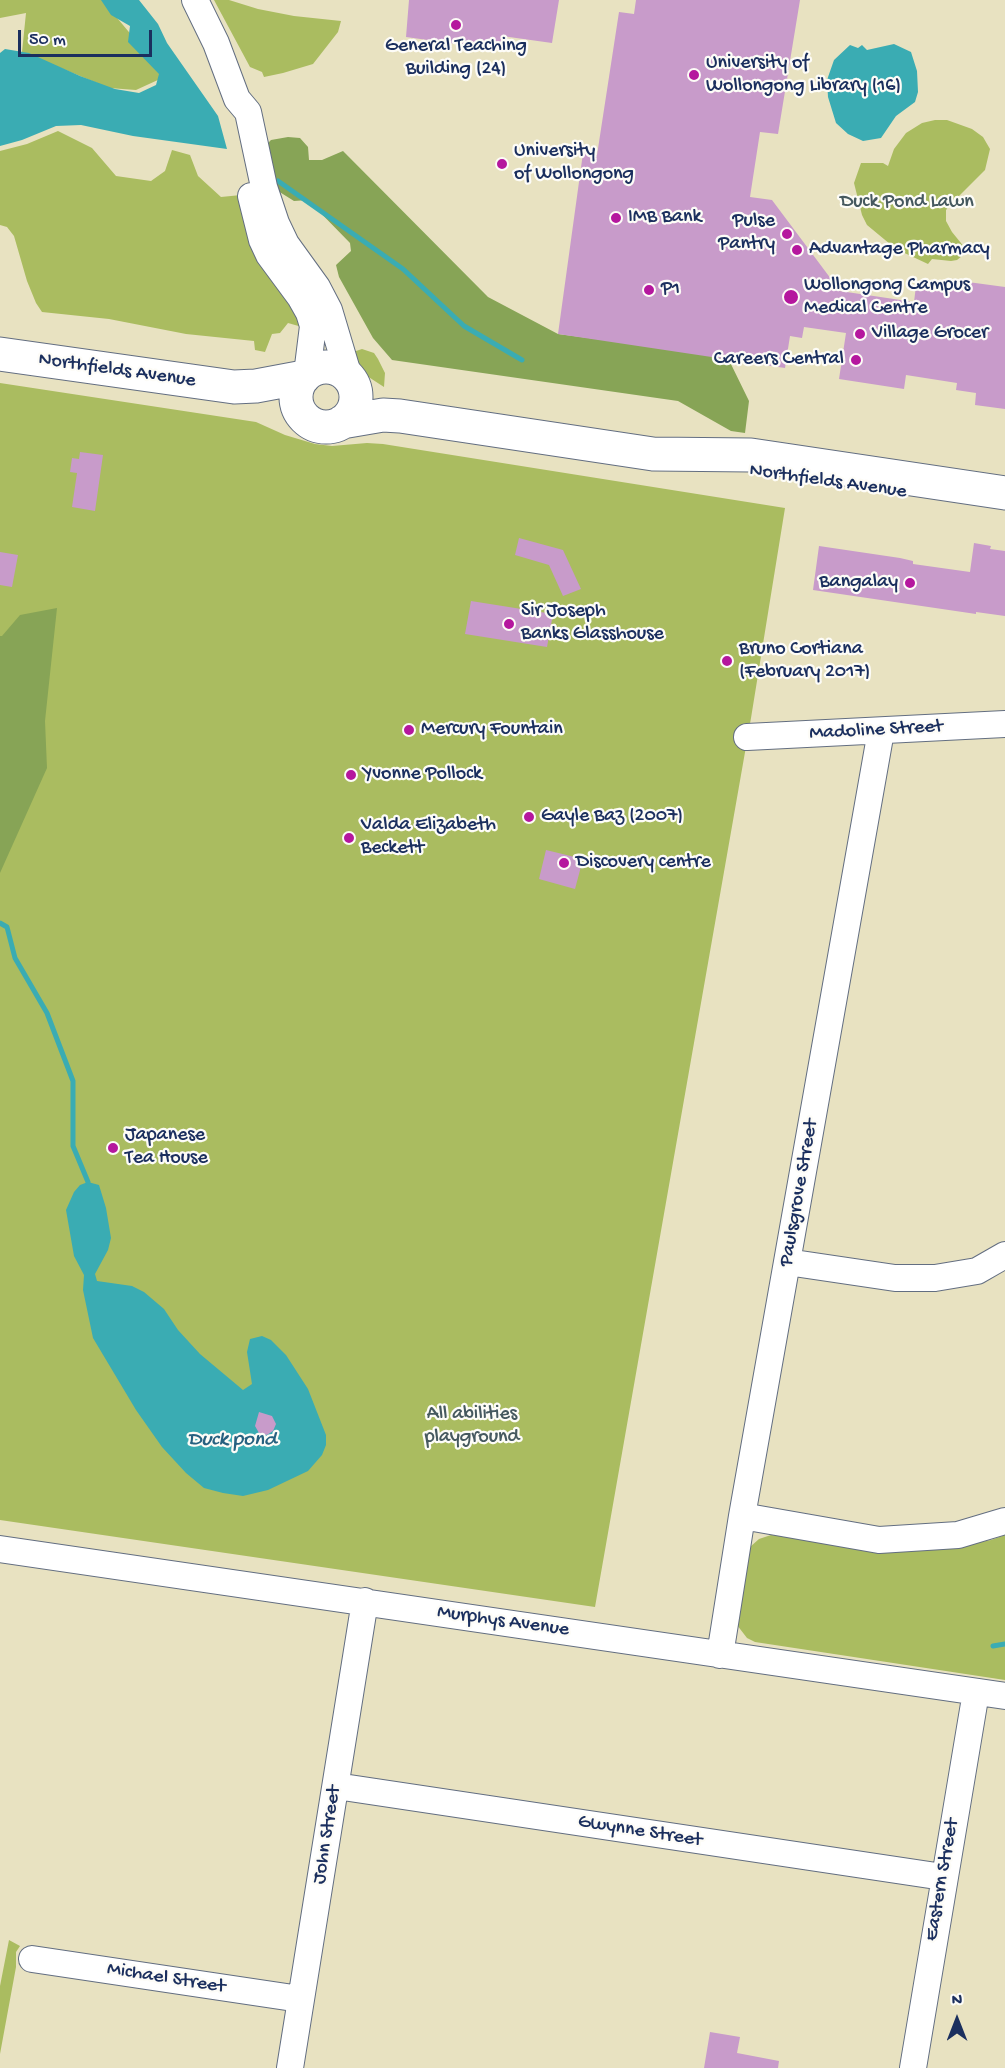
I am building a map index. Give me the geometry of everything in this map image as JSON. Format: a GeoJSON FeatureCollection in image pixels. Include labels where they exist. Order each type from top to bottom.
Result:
{"type":"FeatureCollection","features":[{"type":"Feature","properties":{"kind":"main road","name":"Northfields Avenue"},"geometry":{"type":"LineString","coordinates":[[0,354],[234,387],[256,386],[305,375]]}},
{"type":"Feature","properties":{"kind":"main road"},"geometry":{"type":"LineString","coordinates":[[329,367],[343,372],[356,389],[356,404],[353,411],[342,422],[335,425],[319,426],[305,418],[297,398],[297,390],[305,375],[314,370],[329,367]]}},
{"type":"Feature","properties":{"kind":"main road","name":"Northfields Avenue"},"geometry":{"type":"LineString","coordinates":[[351,380],[456,426]]}},
{"type":"Feature","properties":{"kind":"main road","name":"Northfields Avenue"},"geometry":{"type":"LineString","coordinates":[[234,387],[251,397],[305,418]]}},
{"type":"Feature","properties":{"kind":"main road","name":"Northfields Avenue"},"geometry":{"type":"LineString","coordinates":[[342,422],[383,415],[653,454],[751,455],[1005,493]]}},
{"type":"Feature","properties":{"kind":"main road","name":"Northfields Avenue"},"geometry":{"type":"LineString","coordinates":[[653,454],[687,465],[815,479],[1005,506]]}},
{"type":"Feature","properties":{"kind":"street"},"geometry":{"type":"LineString","coordinates":[[195,0],[216,43],[237,99],[248,112],[264,187],[273,216],[286,244],[317,287],[329,310],[351,380]]}},
{"type":"Feature","properties":{"kind":"street"},"geometry":{"type":"LineString","coordinates":[[237,99],[233,116],[262,240],[283,275],[300,297],[313,326],[305,375]]}},
{"type":"Feature","properties":{"kind":"street","name":"Madoline Street"},"geometry":{"type":"LineString","coordinates":[[747,737],[1005,724]]}},
{"type":"Feature","properties":{"kind":"street","name":"Paulsgrove Street"},"geometry":{"type":"LineString","coordinates":[[720,1654],[742,1516],[881,731]]}},
{"type":"Feature","properties":{"kind":"street"},"geometry":{"type":"LineString","coordinates":[[788,1262],[895,1278],[935,1278],[977,1271],[1005,1256]]}},
{"type":"Feature","properties":{"kind":"street"},"geometry":{"type":"LineString","coordinates":[[742,1516],[879,1540],[958,1535],[1005,1521]]}},
{"type":"Feature","properties":{"kind":"street","name":"Murphys Avenue"},"geometry":{"type":"LineString","coordinates":[[0,1549],[1005,1696]]}},
{"type":"Feature","properties":{"kind":"street","name":"John Street"},"geometry":{"type":"LineString","coordinates":[[290,2068],[364,1601]]}},
{"type":"Feature","properties":{"kind":"street","name":"Eastern Street"},"geometry":{"type":"LineString","coordinates":[[913,2068],[976,1692]]}},
{"type":"Feature","properties":{"kind":"street","name":"Gwynne Street"},"geometry":{"type":"LineString","coordinates":[[336,1786],[944,1877]]}},
{"type":"Feature","properties":{"kind":"street","name":"Michael Street"},"geometry":{"type":"LineString","coordinates":[[32,1959],[300,2000]]}},
{"type":"Feature","properties":{"kind":"green space"},"geometry":{"type":"Polygon","coordinates":[[[0,0],[102,0],[160,69],[160,79],[136,90],[109,88],[22,52],[26,13],[0,18],[0,0]]]}},
{"type":"Feature","properties":{"kind":"green space"},"geometry":{"type":"Polygon","coordinates":[[[214,0],[229,0],[258,9],[294,16],[341,21],[338,32],[313,64],[264,77],[262,72],[250,67],[214,0]]]}},
{"type":"Feature","properties":{"kind":"green space","name":"Duck Pond Lawn"},"geometry":{"type":"Polygon","coordinates":[[[947,120],[972,129],[983,137],[990,149],[985,170],[946,210],[946,221],[965,248],[962,256],[951,261],[932,259],[928,264],[896,249],[867,225],[862,215],[854,183],[861,163],[883,163],[888,166],[894,149],[906,133],[922,123],[947,120]]]}},
{"type":"Feature","properties":{"kind":"green space"},"geometry":{"type":"Polygon","coordinates":[[[58,131],[92,148],[116,176],[151,181],[165,171],[172,150],[190,155],[198,176],[221,197],[241,195],[302,327],[288,323],[280,333],[272,334],[265,352],[255,350],[254,341],[186,334],[109,319],[42,312],[27,281],[14,236],[7,227],[0,225],[0,151],[27,144],[58,131]]]}},
{"type":"Feature","properties":{"kind":"green space"},"geometry":{"type":"Polygon","coordinates":[[[288,137],[300,138],[308,147],[309,160],[322,160],[343,151],[488,297],[558,334],[727,356],[749,401],[745,433],[731,431],[678,401],[392,360],[373,338],[339,277],[336,265],[351,251],[350,243],[308,200],[294,201],[278,191],[266,145],[271,140],[288,137]]]}},
{"type":"Feature","properties":{"kind":"green space"},"geometry":{"type":"Polygon","coordinates":[[[362,349],[374,353],[378,359],[385,373],[384,387],[367,376],[353,360],[350,353],[362,349]]]}},
{"type":"Feature","properties":{"kind":"green space","name":"All abilities playground"},"geometry":{"type":"Polygon","coordinates":[[[0,383],[256,422],[285,435],[315,444],[332,446],[383,444],[785,508],[751,718],[595,1607],[0,1520],[0,383]]]}},
{"type":"Feature","properties":{"kind":"green space"},"geometry":{"type":"Polygon","coordinates":[[[57,608],[45,721],[47,768],[0,873],[0,636],[20,615],[57,608]]]}},
{"type":"Feature","properties":{"kind":"green space"},"geometry":{"type":"Polygon","coordinates":[[[771,1535],[949,1548],[1005,1535],[1005,1680],[755,1642],[747,1638],[737,1625],[750,1547],[759,1539],[771,1535]]]}},
{"type":"Feature","properties":{"kind":"green space"},"geometry":{"type":"Polygon","coordinates":[[[9,1940],[20,1946],[16,1952],[16,1967],[0,2054],[0,1986],[9,1940]]]}},
{"type":"Feature","properties":{"kind":"water"},"geometry":{"type":"Polygon","coordinates":[[[101,0],[139,0],[158,24],[167,43],[218,116],[227,149],[133,136],[81,125],[56,126],[0,146],[0,53],[5,49],[29,53],[115,89],[139,93],[156,85],[159,74],[128,42],[130,26],[111,15],[101,0]]]}},
{"type":"Feature","properties":{"kind":"water"},"geometry":{"type":"Polygon","coordinates":[[[894,44],[911,52],[917,71],[918,92],[915,102],[896,116],[881,138],[863,141],[848,134],[836,123],[828,97],[827,80],[834,60],[850,45],[858,48],[862,45],[867,50],[894,44]]]}},
{"type":"Feature","properties":{"kind":"water","name":"Duck pond"},"geometry":{"type":"Polygon","coordinates":[[[88,1182],[99,1185],[111,1238],[108,1250],[95,1274],[97,1281],[132,1286],[144,1292],[164,1309],[178,1330],[200,1354],[243,1390],[252,1384],[247,1352],[250,1339],[262,1336],[271,1340],[286,1355],[308,1389],[326,1435],[326,1445],[322,1455],[308,1471],[268,1490],[243,1496],[223,1493],[204,1488],[186,1473],[162,1447],[136,1410],[93,1338],[83,1290],[84,1275],[74,1256],[66,1210],[74,1192],[80,1185],[88,1182]]]}},
{"type":"Feature","properties":{"kind":"building","name":"General Teaching Building (24)"},"geometry":{"type":"Polygon","coordinates":[[[409,0],[559,0],[552,43],[502,36],[500,50],[406,37],[409,0]]]}},
{"type":"Feature","properties":{"kind":"building"},"geometry":{"type":"Polygon","coordinates":[[[636,0],[800,0],[778,134],[760,132],[750,197],[772,200],[840,291],[914,302],[916,286],[952,291],[953,280],[1005,287],[1005,409],[975,405],[976,393],[956,390],[957,383],[906,375],[904,389],[839,379],[846,333],[804,327],[802,338],[790,336],[785,368],[558,334],[583,153],[597,155],[619,12],[634,14],[636,0]]]}},
{"type":"Feature","properties":{"kind":"building"},"geometry":{"type":"Polygon","coordinates":[[[80,452],[103,455],[95,511],[72,507],[77,473],[70,472],[72,458],[79,459],[80,452]]]}},
{"type":"Feature","properties":{"kind":"building"},"geometry":{"type":"Polygon","coordinates":[[[519,538],[563,550],[581,589],[563,596],[549,565],[515,555],[519,538]]]}},
{"type":"Feature","properties":{"kind":"building","name":"Bangalay"},"geometry":{"type":"Polygon","coordinates":[[[974,543],[991,546],[990,549],[1005,551],[1005,616],[976,612],[976,614],[813,590],[819,546],[900,558],[913,561],[913,564],[970,572],[974,543]]]}},
{"type":"Feature","properties":{"kind":"building"},"geometry":{"type":"Polygon","coordinates":[[[0,552],[18,555],[12,587],[0,585],[0,552]]]}},
{"type":"Feature","properties":{"kind":"building","name":"Sir Joseph Banks Glasshouse"},"geometry":{"type":"Polygon","coordinates":[[[471,601],[553,614],[547,647],[465,634],[471,601]]]}},
{"type":"Feature","properties":{"kind":"building","name":"Discovery centre"},"geometry":{"type":"Polygon","coordinates":[[[546,850],[583,859],[575,889],[539,879],[546,850]]]}},
{"type":"Feature","properties":{"kind":"building"},"geometry":{"type":"Polygon","coordinates":[[[259,1412],[272,1416],[276,1424],[273,1431],[267,1435],[259,1433],[255,1426],[259,1412]]]}},
{"type":"Feature","properties":{"kind":"building"},"geometry":{"type":"Polygon","coordinates":[[[710,2032],[740,2037],[737,2053],[779,2061],[778,2068],[704,2068],[710,2032]]]}},
{"type":"Feature","properties":{"kind":"waterway"},"geometry":{"type":"LineString","coordinates":[[278,181],[403,269],[464,326],[522,360]]}},
{"type":"Feature","properties":{"kind":"waterway"},"geometry":{"type":"LineString","coordinates":[[0,923],[7,927],[15,958],[47,1013],[73,1081],[73,1146],[88,1182]]}},
{"type":"Feature","properties":{"kind":"waterway"},"geometry":{"type":"LineString","coordinates":[[993,1646],[1005,1644]]}},
{"type":"Feature","properties":{"kind":"place","name":"General Teaching Building (24)"},"geometry":{"type":"Point","coordinates":[456,25]}},
{"type":"Feature","properties":{"kind":"place","name":"University of Wollongong Library (16)"},"geometry":{"type":"Point","coordinates":[694,75]}},
{"type":"Feature","properties":{"kind":"place","name":"University of Wollongong"},"geometry":{"type":"Point","coordinates":[502,164]}},
{"type":"Feature","properties":{"kind":"place","name":"IMB Bank"},"geometry":{"type":"Point","coordinates":[616,218]}},
{"type":"Feature","properties":{"kind":"place","name":"Pulse Pantry"},"geometry":{"type":"Point","coordinates":[787,234]}},
{"type":"Feature","properties":{"kind":"place","name":"Advantage Pharmacy"},"geometry":{"type":"Point","coordinates":[797,250]}},
{"type":"Feature","properties":{"kind":"place","name":"P1"},"geometry":{"type":"Point","coordinates":[649,290]}},
{"type":"Feature","properties":{"kind":"place","name":"Wollongong Campus Medical Centre"},"geometry":{"type":"Point","coordinates":[791,297]}},
{"type":"Feature","properties":{"kind":"place","name":"Village Grocer"},"geometry":{"type":"Point","coordinates":[860,334]}},
{"type":"Feature","properties":{"kind":"place","name":"Careers Central"},"geometry":{"type":"Point","coordinates":[856,360]}},
{"type":"Feature","properties":{"kind":"place","name":"Bangalay"},"geometry":{"type":"Point","coordinates":[910,583]}},
{"type":"Feature","properties":{"kind":"place","name":"Sir Joseph Banks Glasshouse"},"geometry":{"type":"Point","coordinates":[509,624]}},
{"type":"Feature","properties":{"kind":"place","name":"Bruno Cortiana (February 2017)"},"geometry":{"type":"Point","coordinates":[727,661]}},
{"type":"Feature","properties":{"kind":"place","name":"Mercury Fountain"},"geometry":{"type":"Point","coordinates":[409,730]}},
{"type":"Feature","properties":{"kind":"place","name":"Yvonne Pollock"},"geometry":{"type":"Point","coordinates":[351,775]}},
{"type":"Feature","properties":{"kind":"place","name":"Gayle Baz (2007)"},"geometry":{"type":"Point","coordinates":[529,817]}},
{"type":"Feature","properties":{"kind":"place","name":"Valda Elizabeth Beckett"},"geometry":{"type":"Point","coordinates":[349,838]}},
{"type":"Feature","properties":{"kind":"place","name":"Discovery centre"},"geometry":{"type":"Point","coordinates":[564,863]}},
{"type":"Feature","properties":{"kind":"place","name":"Japanese Tea House"},"geometry":{"type":"Point","coordinates":[113,1148]}}]}
